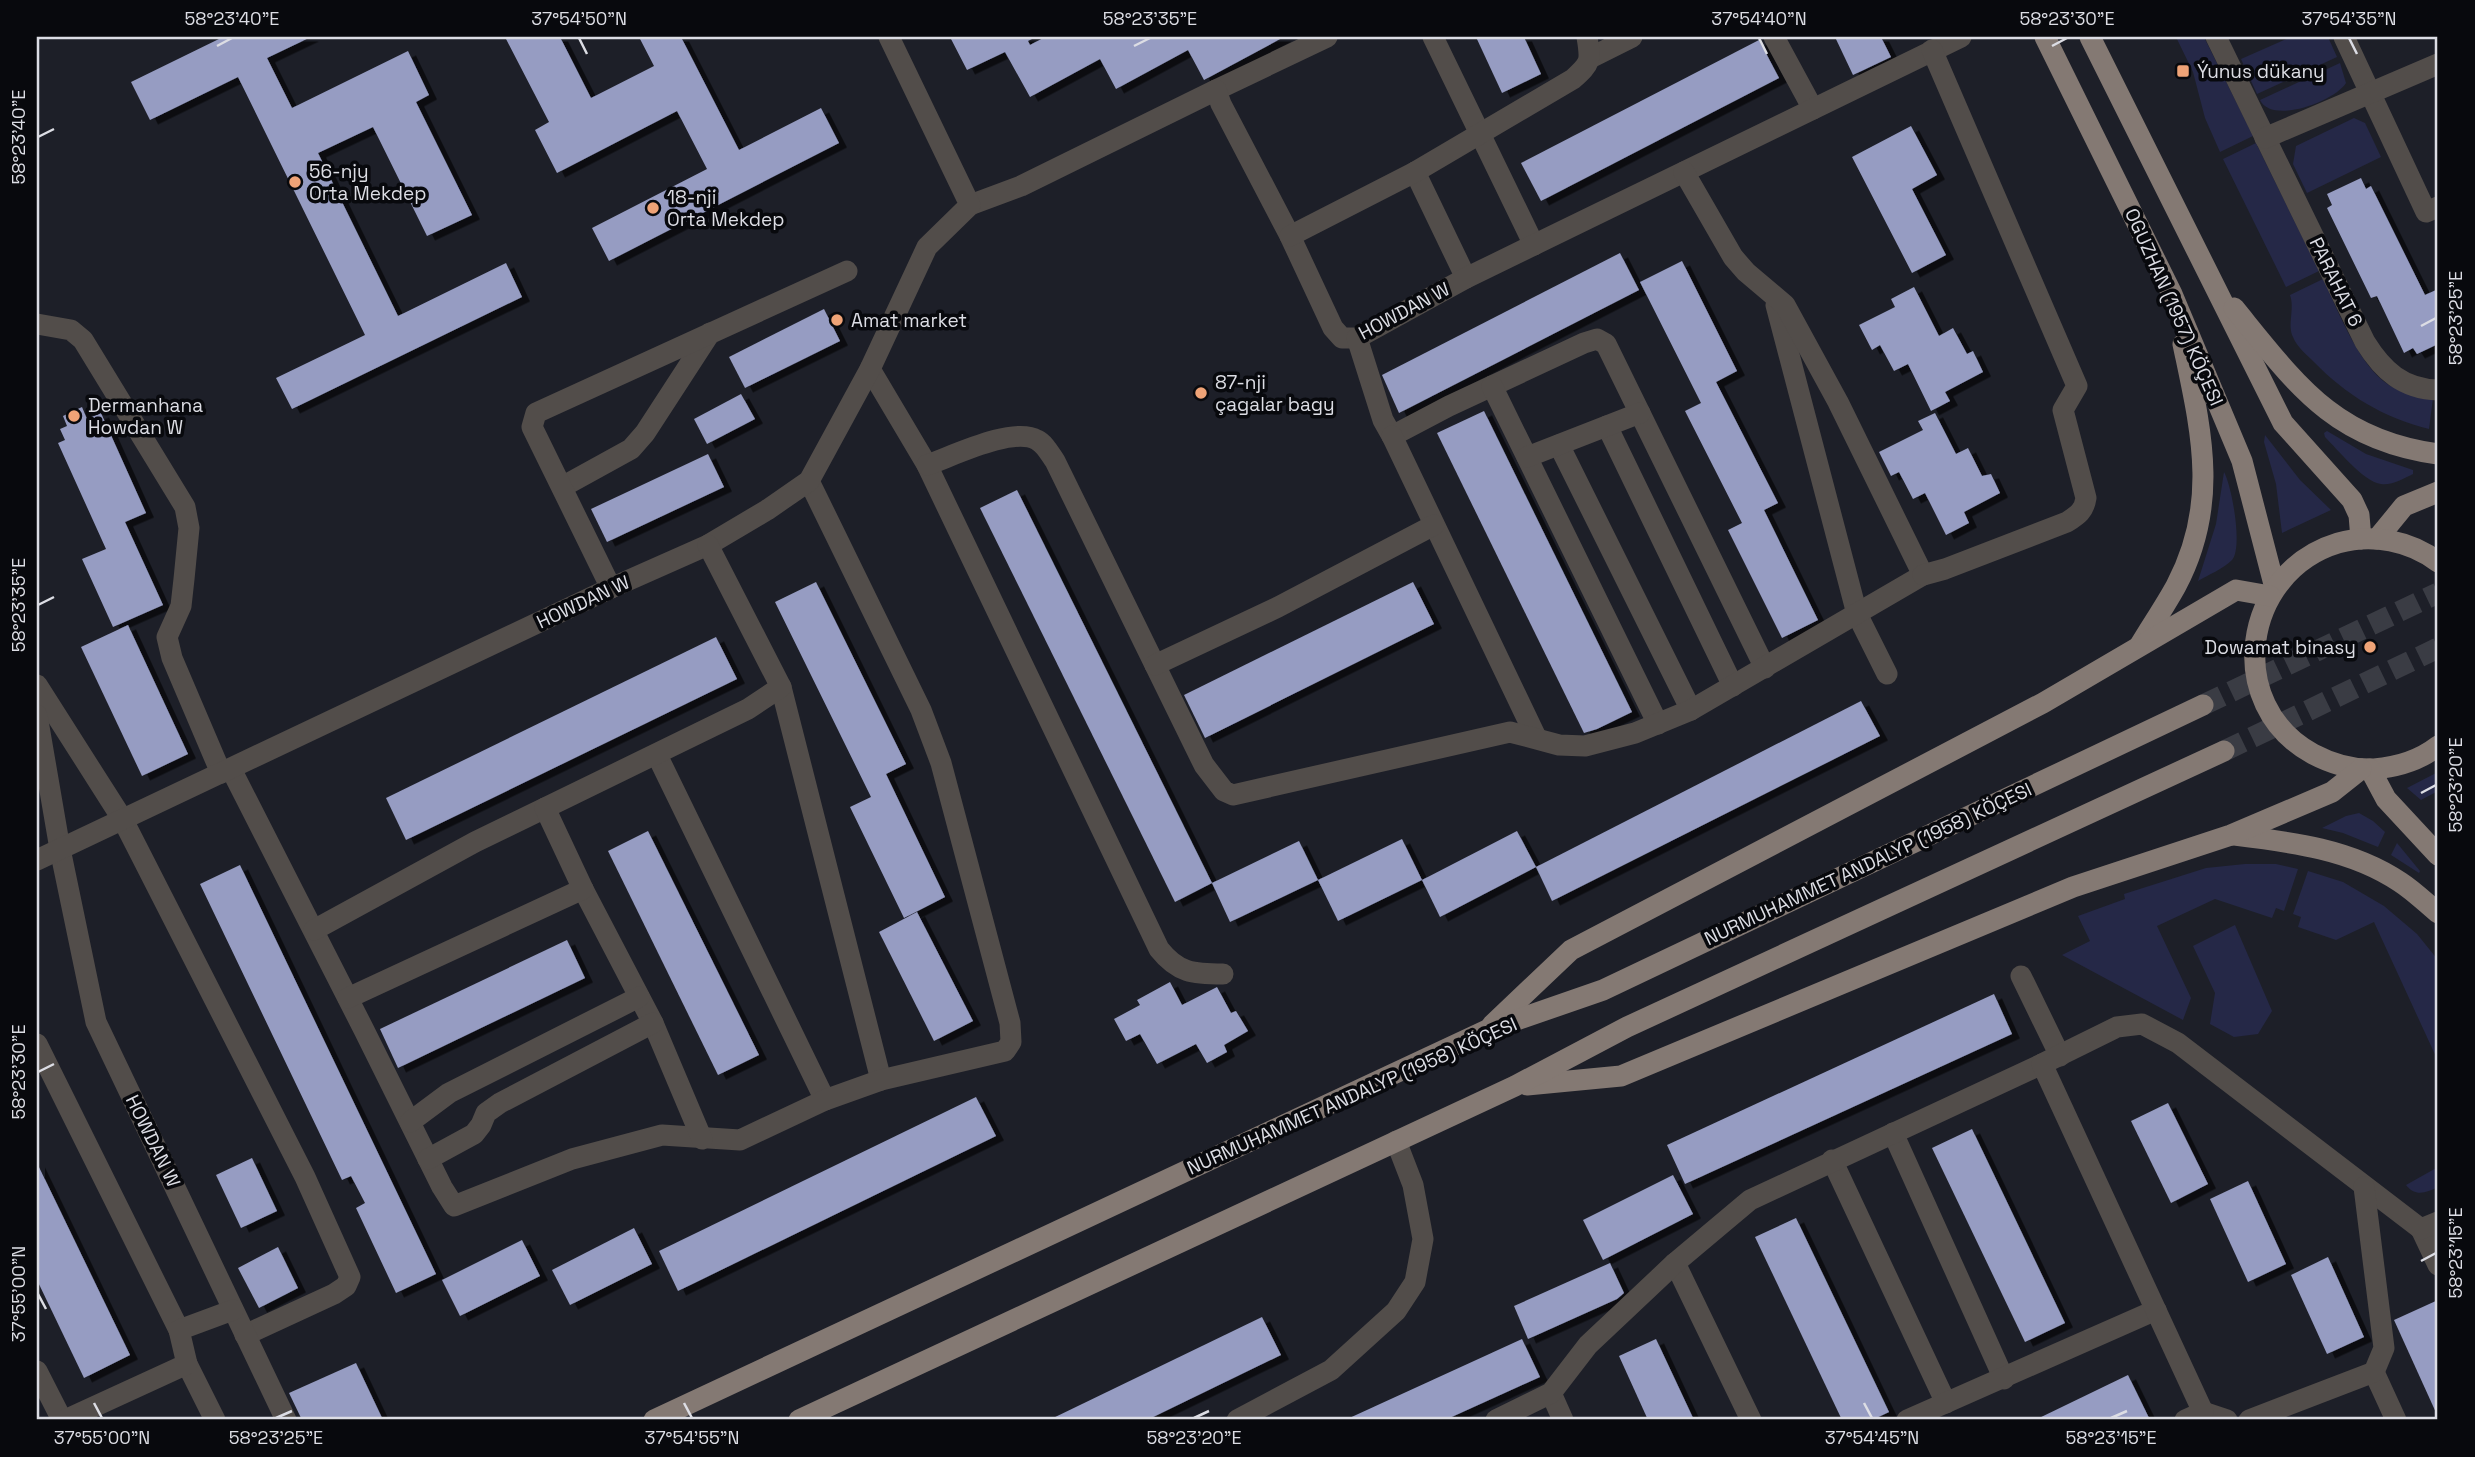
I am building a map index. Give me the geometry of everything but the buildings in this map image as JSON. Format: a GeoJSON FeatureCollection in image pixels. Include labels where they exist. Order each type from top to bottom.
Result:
{"type":"FeatureCollection","features":[{"type":"Feature","properties":{"kind":"main road","name":"OGUZHAN (1957) KÖÇESI"},"geometry":{"type":"LineString","coordinates":[[2045,37],[2172,294],[2242,461],[2272,592]]}},
{"type":"Feature","properties":{"kind":"main road"},"geometry":{"type":"LineString","coordinates":[[2090,37],[2283,422],[2352,500],[2369,539]]}},
{"type":"Feature","properties":{"kind":"main road"},"geometry":{"type":"LineString","coordinates":[[2210,279],[2296,384],[2339,420],[2367,436],[2393,446],[2438,454]]}},
{"type":"Feature","properties":{"kind":"main road"},"geometry":{"type":"LineString","coordinates":[[2138,648],[2176,585],[2189,555],[2200,519],[2204,479],[2201,431],[2172,294]]}},
{"type":"Feature","properties":{"kind":"main road"},"geometry":{"type":"LineString","coordinates":[[2369,539],[2404,506],[2438,492]]}},
{"type":"Feature","properties":{"kind":"main road"},"geometry":{"type":"LineString","coordinates":[[2438,562],[2415,548],[2369,539],[2336,544],[2312,554],[2286,575],[2272,592],[2261,614],[2254,652],[2258,680],[2268,707],[2284,731],[2306,750],[2342,766],[2365,769],[2404,764],[2438,746]]}},
{"type":"Feature","properties":{"kind":"main road"},"geometry":{"type":"LineString","coordinates":[[1485,1031],[1571,950],[2043,703],[2236,590],[2272,592]]}},
{"type":"Feature","properties":{"kind":"main road","name":"NURMUHAMMET ANDALYP (1958) KÖÇESI"},"geometry":{"type":"LineString","coordinates":[[654,1420],[1485,1031],[1603,990],[2203,705]]}},
{"type":"Feature","properties":{"kind":"main road"},"geometry":{"type":"LineString","coordinates":[[799,1420],[1515,1086],[1628,1027],[2224,751]]}},
{"type":"Feature","properties":{"kind":"main road"},"geometry":{"type":"LineString","coordinates":[[1515,1086],[1621,1076],[2073,887],[2231,835],[2332,792],[2365,769]]}},
{"type":"Feature","properties":{"kind":"main road"},"geometry":{"type":"LineString","coordinates":[[2365,769],[2386,799],[2438,855]]}},
{"type":"Feature","properties":{"kind":"main road"},"geometry":{"type":"LineString","coordinates":[[2231,835],[2287,841],[2365,863],[2403,884],[2438,913]]}},
{"type":"Feature","properties":{"kind":"street"},"geometry":{"type":"LineString","coordinates":[[889,37],[970,205]]}},
{"type":"Feature","properties":{"kind":"street"},"geometry":{"type":"LineString","coordinates":[[1216,90],[1327,37]]}},
{"type":"Feature","properties":{"kind":"street"},"geometry":{"type":"LineString","coordinates":[[1433,37],[1534,245]]}},
{"type":"Feature","properties":{"kind":"street"},"geometry":{"type":"LineString","coordinates":[[1290,236],[1415,172],[1573,79],[1587,66],[1589,47],[1632,37]]}},
{"type":"Feature","properties":{"kind":"street"},"geometry":{"type":"LineString","coordinates":[[1774,37],[1813,109]]}},
{"type":"Feature","properties":{"kind":"street","name":"HOWDAN W"},"geometry":{"type":"LineString","coordinates":[[37,860],[611,588],[708,545],[767,510],[809,481],[870,369],[927,247],[970,205],[1021,186],[1216,90],[1333,327],[1342,338],[1357,338],[1466,278],[1961,37]]}},
{"type":"Feature","properties":{"kind":"street","name":"PARAHAT 6"},"geometry":{"type":"LineString","coordinates":[[2216,37],[2365,342],[2378,362],[2398,381],[2438,390]]}},
{"type":"Feature","properties":{"kind":"street"},"geometry":{"type":"LineString","coordinates":[[2344,37],[2426,212],[2438,207]]}},
{"type":"Feature","properties":{"kind":"street"},"geometry":{"type":"LineString","coordinates":[[928,465],[999,439],[1025,435],[1040,441],[1055,461],[1204,765],[1224,791],[1233,795],[1510,732],[1559,745],[1586,746],[1658,724],[1691,710],[1923,575],[2067,522],[2084,508],[2086,498],[2063,410],[2077,386],[1932,50]]}},
{"type":"Feature","properties":{"kind":"street"},"geometry":{"type":"LineString","coordinates":[[2266,138],[2438,64]]}},
{"type":"Feature","properties":{"kind":"street"},"geometry":{"type":"LineString","coordinates":[[1415,172],[1466,278]]}},
{"type":"Feature","properties":{"kind":"street"},"geometry":{"type":"LineString","coordinates":[[1684,172],[1733,257],[1784,305],[1838,402],[1923,575]]}},
{"type":"Feature","properties":{"kind":"street"},"geometry":{"type":"LineString","coordinates":[[611,588],[532,427],[536,413],[847,271]]}},
{"type":"Feature","properties":{"kind":"street"},"geometry":{"type":"LineString","coordinates":[[1773,296],[1857,614],[1887,674]]}},
{"type":"Feature","properties":{"kind":"street"},"geometry":{"type":"LineString","coordinates":[[37,324],[71,330],[83,340],[185,507],[189,528],[181,606],[167,637],[172,658],[226,771],[314,930],[454,1206],[572,1159],[662,1135],[740,1140],[825,1100],[881,1080],[1005,1051],[1011,1042],[1010,1023],[936,750],[921,710],[809,481]]}},
{"type":"Feature","properties":{"kind":"street"},"geometry":{"type":"LineString","coordinates":[[562,487],[631,449],[645,433],[710,333]]}},
{"type":"Feature","properties":{"kind":"street"},"geometry":{"type":"LineString","coordinates":[[1357,338],[1383,419],[1536,737]]}},
{"type":"Feature","properties":{"kind":"street"},"geometry":{"type":"LineString","coordinates":[[1392,436],[1584,343],[1597,339],[1606,344],[1765,668]]}},
{"type":"Feature","properties":{"kind":"street"},"geometry":{"type":"LineString","coordinates":[[870,369],[928,465],[1159,949],[1170,963],[1186,972],[1223,974]]}},
{"type":"Feature","properties":{"kind":"street"},"geometry":{"type":"LineString","coordinates":[[1492,386],[1658,724]]}},
{"type":"Feature","properties":{"kind":"street"},"geometry":{"type":"LineString","coordinates":[[1527,457],[1640,413]]}},
{"type":"Feature","properties":{"kind":"street"},"geometry":{"type":"LineString","coordinates":[[1607,426],[1733,686]]}},
{"type":"Feature","properties":{"kind":"street"},"geometry":{"type":"LineString","coordinates":[[1559,445],[1691,710]]}},
{"type":"Feature","properties":{"kind":"street"},"geometry":{"type":"LineString","coordinates":[[1155,665],[1278,607],[1434,525]]}},
{"type":"Feature","properties":{"kind":"street"},"geometry":{"type":"LineString","coordinates":[[708,545],[782,687],[881,1080]]}},
{"type":"Feature","properties":{"kind":"street"},"geometry":{"type":"LineString","coordinates":[[37,685],[122,820],[298,1164],[350,1277],[345,1286],[334,1294],[245,1335]]}},
{"type":"Feature","properties":{"kind":"street"},"geometry":{"type":"LineString","coordinates":[[314,930],[475,842],[657,755],[748,709],[782,687]]}},
{"type":"Feature","properties":{"kind":"street","name":"HOWDAN W"},"geometry":{"type":"LineString","coordinates":[[37,715],[60,849],[96,1022],[286,1420]]}},
{"type":"Feature","properties":{"kind":"street"},"geometry":{"type":"LineString","coordinates":[[657,755],[825,1100]]}},
{"type":"Feature","properties":{"kind":"street"},"geometry":{"type":"LineString","coordinates":[[545,807],[583,889],[653,1023],[702,1139]]}},
{"type":"Feature","properties":{"kind":"street"},"geometry":{"type":"LineString","coordinates":[[348,998],[583,889]]}},
{"type":"Feature","properties":{"kind":"street"},"geometry":{"type":"LineString","coordinates":[[2021,976],[2051,1060],[2156,1310],[2194,1416],[2227,1420]]}},
{"type":"Feature","properties":{"kind":"street"},"geometry":{"type":"LineString","coordinates":[[410,1122],[449,1093],[639,997]]}},
{"type":"Feature","properties":{"kind":"street"},"geometry":{"type":"LineString","coordinates":[[428,1159],[474,1134],[486,1114],[500,1103],[653,1023]]}},
{"type":"Feature","properties":{"kind":"street"},"geometry":{"type":"LineString","coordinates":[[1496,1420],[1552,1393],[1588,1345],[1675,1263],[1750,1200],[2117,1027],[2142,1024],[2178,1043],[2364,1187],[2430,1226],[2438,1265]]}},
{"type":"Feature","properties":{"kind":"street"},"geometry":{"type":"LineString","coordinates":[[37,1044],[179,1330],[187,1364],[215,1420]]}},
{"type":"Feature","properties":{"kind":"street"},"geometry":{"type":"LineString","coordinates":[[1893,1133],[2004,1379]]}},
{"type":"Feature","properties":{"kind":"street"},"geometry":{"type":"LineString","coordinates":[[1237,1420],[1331,1370],[1396,1311],[1415,1282],[1423,1239],[1413,1185],[1396,1141]]}},
{"type":"Feature","properties":{"kind":"street"},"geometry":{"type":"LineString","coordinates":[[1832,1160],[1946,1403]]}},
{"type":"Feature","properties":{"kind":"street"},"geometry":{"type":"LineString","coordinates":[[2249,1420],[2374,1372],[2384,1348],[2364,1187]]}},
{"type":"Feature","properties":{"kind":"street"},"geometry":{"type":"LineString","coordinates":[[1675,1263],[1751,1420]]}},
{"type":"Feature","properties":{"kind":"street"},"geometry":{"type":"LineString","coordinates":[[179,1330],[233,1310]]}},
{"type":"Feature","properties":{"kind":"street"},"geometry":{"type":"LineString","coordinates":[[1907,1420],[2156,1310]]}},
{"type":"Feature","properties":{"kind":"street"},"geometry":{"type":"LineString","coordinates":[[37,1371],[64,1420],[187,1364]]}},
{"type":"Feature","properties":{"kind":"street"},"geometry":{"type":"LineString","coordinates":[[2374,1372],[2396,1420]]}},
{"type":"Feature","properties":{"kind":"street"},"geometry":{"type":"LineString","coordinates":[[1552,1393],[1563,1420]]}},
{"type":"Feature","properties":{"kind":"shaded area"},"geometry":{"type":"Polygon","coordinates":[[[2176,37],[2204,37],[2253,136],[2220,152],[2205,118],[2193,72],[2176,37]]]}},
{"type":"Feature","properties":{"kind":"shaded area"},"geometry":{"type":"Polygon","coordinates":[[[2291,37],[2328,37],[2337,57],[2257,94],[2241,59],[2291,37]]]}},
{"type":"Feature","properties":{"kind":"shaded area"},"geometry":{"type":"Polygon","coordinates":[[[2340,63],[2346,83],[2330,97],[2303,108],[2290,110],[2267,107],[2260,100],[2340,63]]]}},
{"type":"Feature","properties":{"kind":"shaded area"},"geometry":{"type":"Polygon","coordinates":[[[2354,118],[2365,123],[2381,157],[2307,193],[2293,164],[2296,146],[2354,118]]]}},
{"type":"Feature","properties":{"kind":"shaded area"},"geometry":{"type":"Polygon","coordinates":[[[2256,143],[2319,271],[2286,287],[2223,159],[2256,143]]]}},
{"type":"Feature","properties":{"kind":"shaded area"},"geometry":{"type":"Polygon","coordinates":[[[2323,279],[2352,340],[2372,370],[2395,388],[2433,398],[2429,429],[2381,412],[2353,395],[2326,374],[2297,344],[2291,332],[2290,295],[2323,279]]]}},
{"type":"Feature","properties":{"kind":"shaded area"},"geometry":{"type":"Polygon","coordinates":[[[2327,431],[2366,454],[2413,470],[2413,474],[2389,484],[2374,482],[2325,437],[2324,433],[2327,431]]]}},
{"type":"Feature","properties":{"kind":"shaded area"},"geometry":{"type":"Polygon","coordinates":[[[2265,435],[2300,480],[2331,510],[2282,533],[2276,484],[2264,442],[2265,435]]]}},
{"type":"Feature","properties":{"kind":"shaded area"},"geometry":{"type":"Polygon","coordinates":[[[2224,472],[2235,517],[2235,553],[2232,560],[2198,581],[2216,524],[2224,472]]]}},
{"type":"Feature","properties":{"kind":"shaded area"},"geometry":{"type":"Polygon","coordinates":[[[2438,772],[2438,791],[2421,800],[2407,788],[2438,772]]]}},
{"type":"Feature","properties":{"kind":"shaded area"},"geometry":{"type":"Polygon","coordinates":[[[2359,813],[2385,832],[2378,847],[2322,828],[2346,816],[2359,813]]]}},
{"type":"Feature","properties":{"kind":"shaded area"},"geometry":{"type":"Polygon","coordinates":[[[2397,843],[2420,871],[2419,873],[2391,855],[2397,843]]]}},
{"type":"Feature","properties":{"kind":"shaded area"},"geometry":{"type":"Polygon","coordinates":[[[2276,864],[2298,869],[2284,911],[2276,908],[2272,918],[2215,899],[2157,926],[2191,998],[2183,1020],[2062,955],[2090,941],[2078,916],[2125,899],[2124,894],[2206,868],[2276,864]]]}},
{"type":"Feature","properties":{"kind":"shaded area"},"geometry":{"type":"Polygon","coordinates":[[[2308,871],[2343,882],[2384,906],[2417,934],[2438,960],[2438,1061],[2374,922],[2336,940],[2298,927],[2301,917],[2293,914],[2308,871]]]}},
{"type":"Feature","properties":{"kind":"shaded area"},"geometry":{"type":"Polygon","coordinates":[[[2235,925],[2272,1011],[2258,1034],[2234,1037],[2210,1024],[2215,993],[2193,946],[2235,925]]]}},
{"type":"Feature","properties":{"kind":"shaded area"},"geometry":{"type":"Polygon","coordinates":[[[2438,1167],[2438,1187],[2421,1193],[2409,1189],[2406,1185],[2438,1167]]]}},
{"type":"Feature","properties":{"kind":"tunnel"},"geometry":{"type":"LineString","coordinates":[[2203,705],[2438,593]]}},
{"type":"Feature","properties":{"kind":"tunnel"},"geometry":{"type":"LineString","coordinates":[[2224,751],[2438,648]]}},
{"type":"Feature","properties":{"kind":"place","name":"Ýunus dükany"},"geometry":{"type":"Point","coordinates":[2183,71]}},
{"type":"Feature","properties":{"kind":"place","name":"56-njy Orta Mekdep"},"geometry":{"type":"Point","coordinates":[295,182]}},
{"type":"Feature","properties":{"kind":"place","name":"18-nji Orta Mekdep"},"geometry":{"type":"Point","coordinates":[653,208]}},
{"type":"Feature","properties":{"kind":"place","name":"Amat market"},"geometry":{"type":"Point","coordinates":[837,320]}},
{"type":"Feature","properties":{"kind":"place","name":"87-nji çagalar bagy"},"geometry":{"type":"Point","coordinates":[1201,393]}},
{"type":"Feature","properties":{"kind":"place","name":"Dermanhana Howdan W"},"geometry":{"type":"Point","coordinates":[74,416]}},
{"type":"Feature","properties":{"kind":"place","name":"Dowamat binasy"},"geometry":{"type":"Point","coordinates":[2370,647]}}]}
